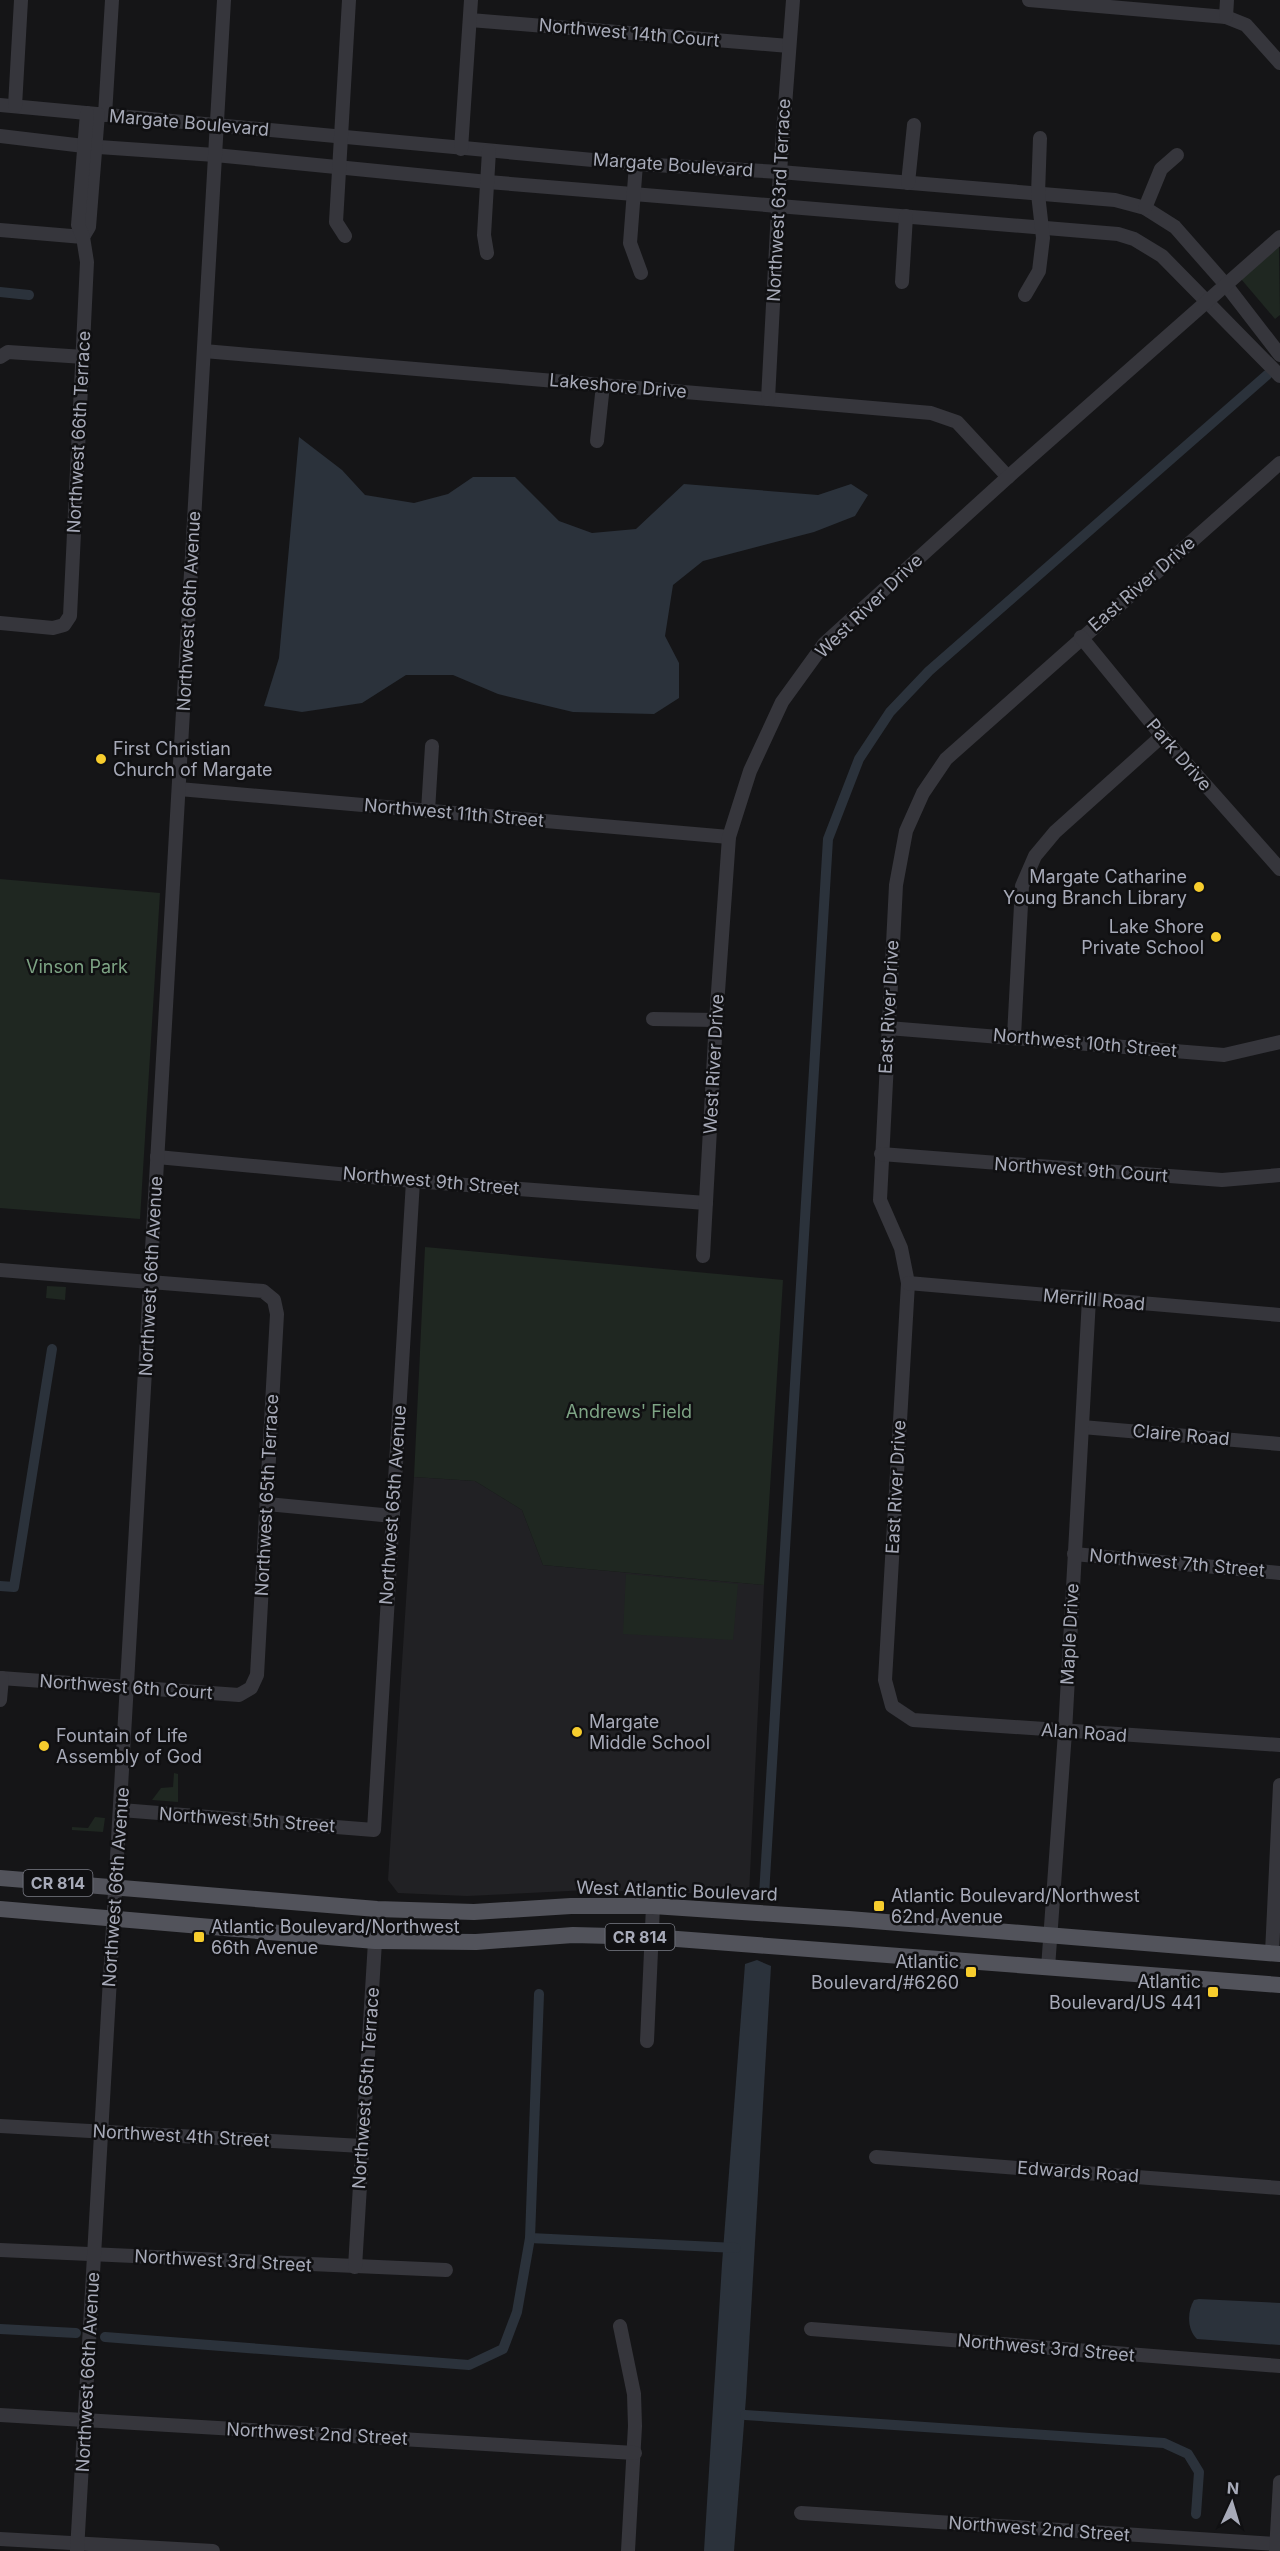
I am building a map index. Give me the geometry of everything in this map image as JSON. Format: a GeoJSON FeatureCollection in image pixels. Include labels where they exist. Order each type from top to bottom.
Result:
{"type":"FeatureCollection","features":[{"type":"Feature","properties":{"kind":"main road","name":"West Atlantic Boulevard"},"geometry":{"type":"LineString","coordinates":[[0,1878],[377,1909],[474,1912],[571,1906],[653,1906],[1276,1953]]}},
{"type":"Feature","properties":{"kind":"main road","name":"CR 814"},"geometry":{"type":"LineString","coordinates":[[0,1910],[375,1941],[476,1942],[573,1935],[651,1937],[1280,1985]]}},
{"type":"Feature","properties":{"kind":"street"},"geometry":{"type":"LineString","coordinates":[[15,106],[21,0]]}},
{"type":"Feature","properties":{"kind":"street","name":"Northwest 66th Terrace"},"geometry":{"type":"LineString","coordinates":[[0,623],[54,628],[64,625],[70,615],[84,357],[87,262],[83,237],[89,226],[90,147],[97,114],[112,0]]}},
{"type":"Feature","properties":{"kind":"street","name":"Northwest 66th Avenue"},"geometry":{"type":"LineString","coordinates":[[78,2547],[224,0]]}},
{"type":"Feature","properties":{"kind":"street"},"geometry":{"type":"LineString","coordinates":[[345,236],[336,222],[349,0]]}},
{"type":"Feature","properties":{"kind":"street"},"geometry":{"type":"LineString","coordinates":[[461,149],[471,0]]}},
{"type":"Feature","properties":{"kind":"street","name":"Northwest 63rd Terrace"},"geometry":{"type":"LineString","coordinates":[[768,399],[780,172],[793,0]]}},
{"type":"Feature","properties":{"kind":"street"},"geometry":{"type":"LineString","coordinates":[[1029,0],[1226,17],[1246,25],[1280,63]]}},
{"type":"Feature","properties":{"kind":"street"},"geometry":{"type":"LineString","coordinates":[[1226,17],[1227,0]]}},
{"type":"Feature","properties":{"kind":"street","name":"Northwest 14th Court"},"geometry":{"type":"LineString","coordinates":[[470,20],[789,46]]}},
{"type":"Feature","properties":{"kind":"street","name":"Margate Boulevard"},"geometry":{"type":"LineString","coordinates":[[0,105],[636,164],[780,172],[1115,200],[1145,208],[1175,227],[1226,285],[1280,355]]}},
{"type":"Feature","properties":{"kind":"street"},"geometry":{"type":"LineString","coordinates":[[908,183],[914,125]]}},
{"type":"Feature","properties":{"kind":"street","name":"Margate Boulevard"},"geometry":{"type":"LineString","coordinates":[[0,136],[90,147],[215,155],[634,195],[1118,234],[1134,238],[1162,256],[1280,376]]}},
{"type":"Feature","properties":{"kind":"street"},"geometry":{"type":"LineString","coordinates":[[1025,295],[1039,271],[1042,227],[1038,194],[1040,138]]}},
{"type":"Feature","properties":{"kind":"street"},"geometry":{"type":"LineString","coordinates":[[487,253],[484,235],[489,151]]}},
{"type":"Feature","properties":{"kind":"street"},"geometry":{"type":"LineString","coordinates":[[1145,208],[1161,170],[1177,155]]}},
{"type":"Feature","properties":{"kind":"street"},"geometry":{"type":"LineString","coordinates":[[636,164],[630,243],[641,273]]}},
{"type":"Feature","properties":{"kind":"street"},"geometry":{"type":"LineString","coordinates":[[902,282],[906,216]]}},
{"type":"Feature","properties":{"kind":"street"},"geometry":{"type":"LineString","coordinates":[[0,230],[83,237]]}},
{"type":"Feature","properties":{"kind":"street","name":"West River Drive"},"geometry":{"type":"LineString","coordinates":[[703,1256],[729,837],[750,771],[782,702],[824,644],[1008,477],[1280,237]]}},
{"type":"Feature","properties":{"kind":"street","name":"Lakeshore Drive"},"geometry":{"type":"LineString","coordinates":[[204,351],[931,413],[957,422],[1008,477]]}},
{"type":"Feature","properties":{"kind":"street"},"geometry":{"type":"LineString","coordinates":[[0,357],[8,352],[84,357]]}},
{"type":"Feature","properties":{"kind":"street"},"geometry":{"type":"LineString","coordinates":[[597,441],[603,385]]}},
{"type":"Feature","properties":{"kind":"street","name":"East River Drive"},"geometry":{"type":"LineString","coordinates":[[892,1706],[885,1680],[908,1283],[901,1248],[880,1200],[896,885],[906,831],[923,793],[946,759],[1280,463]]}},
{"type":"Feature","properties":{"kind":"street","name":"Park Drive"},"geometry":{"type":"LineString","coordinates":[[1081,638],[1162,736],[1280,869]]}},
{"type":"Feature","properties":{"kind":"street"},"geometry":{"type":"LineString","coordinates":[[1014,1036],[1022,886],[1035,856],[1055,832],[1162,736]]}},
{"type":"Feature","properties":{"kind":"street"},"geometry":{"type":"LineString","coordinates":[[428,811],[432,746]]}},
{"type":"Feature","properties":{"kind":"street","name":"Northwest 11th Street"},"geometry":{"type":"LineString","coordinates":[[179,789],[729,837]]}},
{"type":"Feature","properties":{"kind":"street"},"geometry":{"type":"LineString","coordinates":[[653,1019],[716,1020]]}},
{"type":"Feature","properties":{"kind":"street","name":"Northwest 10th Street"},"geometry":{"type":"LineString","coordinates":[[888,1028],[1224,1054],[1280,1042]]}},
{"type":"Feature","properties":{"kind":"street","name":"Northwest 9th Court"},"geometry":{"type":"LineString","coordinates":[[881,1154],[1222,1180],[1280,1176]]}},
{"type":"Feature","properties":{"kind":"street","name":"Northwest 9th Street"},"geometry":{"type":"LineString","coordinates":[[157,1157],[413,1181],[706,1203]]}},
{"type":"Feature","properties":{"kind":"street","name":"Northwest 65th Avenue"},"geometry":{"type":"LineString","coordinates":[[374,1830],[413,1181]]}},
{"type":"Feature","properties":{"kind":"street"},"geometry":{"type":"LineString","coordinates":[[0,1269],[150,1282]]}},
{"type":"Feature","properties":{"kind":"street","name":"Northwest 65th Terrace"},"geometry":{"type":"LineString","coordinates":[[150,1282],[263,1291],[274,1300],[277,1314],[257,1675],[250,1688]]}},
{"type":"Feature","properties":{"kind":"street","name":"Merrill Road"},"geometry":{"type":"LineString","coordinates":[[908,1283],[1280,1315]]}},
{"type":"Feature","properties":{"kind":"street","name":"Maple Drive"},"geometry":{"type":"LineString","coordinates":[[1048,1968],[1065,1732],[1089,1299]]}},
{"type":"Feature","properties":{"kind":"street","name":"Claire Road"},"geometry":{"type":"LineString","coordinates":[[1082,1427],[1280,1444]]}},
{"type":"Feature","properties":{"kind":"street"},"geometry":{"type":"LineString","coordinates":[[267,1504],[393,1516]]}},
{"type":"Feature","properties":{"kind":"street","name":"Northwest 7th Street"},"geometry":{"type":"LineString","coordinates":[[1074,1554],[1280,1573]]}},
{"type":"Feature","properties":{"kind":"street"},"geometry":{"type":"LineString","coordinates":[[0,1700],[1,1678]]}},
{"type":"Feature","properties":{"kind":"street","name":"Northwest 6th Court"},"geometry":{"type":"LineString","coordinates":[[1,1678],[240,1695],[250,1688]]}},
{"type":"Feature","properties":{"kind":"street","name":"Alan Road"},"geometry":{"type":"LineString","coordinates":[[892,1706],[913,1720],[1280,1745]]}},
{"type":"Feature","properties":{"kind":"street"},"geometry":{"type":"LineString","coordinates":[[1276,1953],[1280,1785]]}},
{"type":"Feature","properties":{"kind":"street","name":"Northwest 5th Street"},"geometry":{"type":"LineString","coordinates":[[121,1810],[374,1830]]}},
{"type":"Feature","properties":{"kind":"street"},"geometry":{"type":"LineString","coordinates":[[647,2041],[653,1906]]}},
{"type":"Feature","properties":{"kind":"street","name":"Northwest 65th Terrace"},"geometry":{"type":"LineString","coordinates":[[355,2267],[377,1909]]}},
{"type":"Feature","properties":{"kind":"street","name":"Northwest 4th Street"},"geometry":{"type":"LineString","coordinates":[[0,2126],[362,2146]]}},
{"type":"Feature","properties":{"kind":"street","name":"Edwards Road"},"geometry":{"type":"LineString","coordinates":[[876,2157],[1280,2188]]}},
{"type":"Feature","properties":{"kind":"street","name":"Northwest 3rd Street"},"geometry":{"type":"LineString","coordinates":[[0,2250],[446,2271]]}},
{"type":"Feature","properties":{"kind":"street"},"geometry":{"type":"LineString","coordinates":[[620,2326],[634,2394],[634,2453],[628,2551]]}},
{"type":"Feature","properties":{"kind":"street","name":"Northwest 3rd Street"},"geometry":{"type":"LineString","coordinates":[[811,2329],[1280,2366]]}},
{"type":"Feature","properties":{"kind":"street","name":"Northwest 2nd Street"},"geometry":{"type":"LineString","coordinates":[[0,2415],[634,2453]]}},
{"type":"Feature","properties":{"kind":"street"},"geometry":{"type":"LineString","coordinates":[[1276,2548],[1280,2482]]}},
{"type":"Feature","properties":{"kind":"street","name":"Northwest 2nd Street"},"geometry":{"type":"LineString","coordinates":[[801,2513],[1276,2548]]}},
{"type":"Feature","properties":{"kind":"street"},"geometry":{"type":"LineString","coordinates":[[0,2539],[78,2547],[213,2551]]}},
{"type":"Feature","properties":{"kind":"shaded area"},"geometry":{"type":"Polygon","coordinates":[[[299,437],[342,470],[365,495],[414,503],[448,494],[473,477],[515,477],[559,521],[592,533],[636,529],[684,484],[818,495],[851,484],[868,495],[855,516],[814,532],[703,561],[673,585],[665,636],[679,663],[679,698],[654,714],[573,712],[498,694],[453,675],[406,675],[362,703],[302,712],[264,706],[279,658],[299,437]]]}},
{"type":"Feature","properties":{"kind":"shaded area","name":"Margate Middle School"},"geometry":{"type":"Polygon","coordinates":[[[414,1477],[475,1481],[522,1510],[543,1565],[764,1585],[749,1895],[589,1890],[467,1896],[398,1893],[388,1880],[414,1477]]]}},
{"type":"Feature","properties":{"kind":"shaded area"},"geometry":{"type":"Polygon","coordinates":[[[757,1960],[771,1966],[746,2398],[734,2551],[704,2551],[722,2264],[745,1964],[757,1960]]]}},
{"type":"Feature","properties":{"kind":"shaded area"},"geometry":{"type":"Polygon","coordinates":[[[1194,2300],[1280,2303],[1280,2345],[1197,2339],[1191,2330],[1189,2315],[1194,2300]]]}},
{"type":"Feature","properties":{"kind":"green space"},"geometry":{"type":"Polygon","coordinates":[[[1279,247],[1280,315],[1275,319],[1241,279],[1279,247]]]}},
{"type":"Feature","properties":{"kind":"green space","name":"Vinson Park"},"geometry":{"type":"Polygon","coordinates":[[[0,879],[160,893],[140,1219],[0,1208],[0,879]]]}},
{"type":"Feature","properties":{"kind":"green space","name":"Andrews' Field"},"geometry":{"type":"Polygon","coordinates":[[[425,1247],[783,1280],[764,1585],[543,1565],[522,1510],[475,1481],[414,1477],[425,1247]]]}},
{"type":"Feature","properties":{"kind":"green space"},"geometry":{"type":"Polygon","coordinates":[[[47,1286],[66,1287],[65,1300],[46,1298],[47,1286]]]}},
{"type":"Feature","properties":{"kind":"green space"},"geometry":{"type":"Polygon","coordinates":[[[626,1574],[738,1584],[733,1640],[623,1634],[626,1574]]]}},
{"type":"Feature","properties":{"kind":"green space"},"geometry":{"type":"Polygon","coordinates":[[[174,1773],[178,1774],[178,1802],[152,1800],[161,1788],[173,1787],[174,1773]]]}},
{"type":"Feature","properties":{"kind":"green space"},"geometry":{"type":"Polygon","coordinates":[[[95,1817],[105,1818],[103,1832],[72,1830],[72,1827],[88,1828],[95,1817]]]}},
{"type":"Feature","properties":{"kind":"waterway"},"geometry":{"type":"LineString","coordinates":[[0,292],[29,295]]}},
{"type":"Feature","properties":{"kind":"waterway"},"geometry":{"type":"LineString","coordinates":[[764,1895],[828,839],[859,759],[890,712],[929,671],[1267,375]]}},
{"type":"Feature","properties":{"kind":"waterway"},"geometry":{"type":"LineString","coordinates":[[0,1586],[14,1587],[52,1349]]}},
{"type":"Feature","properties":{"kind":"waterway"},"geometry":{"type":"LineString","coordinates":[[105,2337],[469,2365],[503,2349],[517,2312],[530,2238],[539,1994]]}},
{"type":"Feature","properties":{"kind":"waterway"},"geometry":{"type":"LineString","coordinates":[[530,2238],[736,2248]]}},
{"type":"Feature","properties":{"kind":"waterway"},"geometry":{"type":"LineString","coordinates":[[0,2329],[76,2333]]}},
{"type":"Feature","properties":{"kind":"waterway"},"geometry":{"type":"LineString","coordinates":[[745,2415],[1164,2443],[1188,2454],[1199,2472],[1196,2514]]}},
{"type":"Feature","properties":{"kind":"place","name":"First Christian Church of Margate"},"geometry":{"type":"Point","coordinates":[101,759]}},
{"type":"Feature","properties":{"kind":"place","name":"Margate Catharine Young Branch Library"},"geometry":{"type":"Point","coordinates":[1199,887]}},
{"type":"Feature","properties":{"kind":"place","name":"Lake Shore Private School"},"geometry":{"type":"Point","coordinates":[1216,937]}},
{"type":"Feature","properties":{"kind":"place","name":"Margate Middle School"},"geometry":{"type":"Point","coordinates":[577,1732]}},
{"type":"Feature","properties":{"kind":"place","name":"Fountain of Life Assembly of God"},"geometry":{"type":"Point","coordinates":[44,1746]}},
{"type":"Feature","properties":{"kind":"place","name":"Atlantic Boulevard/Northwest 62nd Avenue"},"geometry":{"type":"Point","coordinates":[879,1906]}},
{"type":"Feature","properties":{"kind":"place","name":"Atlantic Boulevard/Northwest 66th Avenue"},"geometry":{"type":"Point","coordinates":[199,1937]}},
{"type":"Feature","properties":{"kind":"place","name":"Atlantic Boulevard/#6260"},"geometry":{"type":"Point","coordinates":[971,1972]}},
{"type":"Feature","properties":{"kind":"place","name":"Atlantic Boulevard/US 441"},"geometry":{"type":"Point","coordinates":[1213,1992]}}]}
